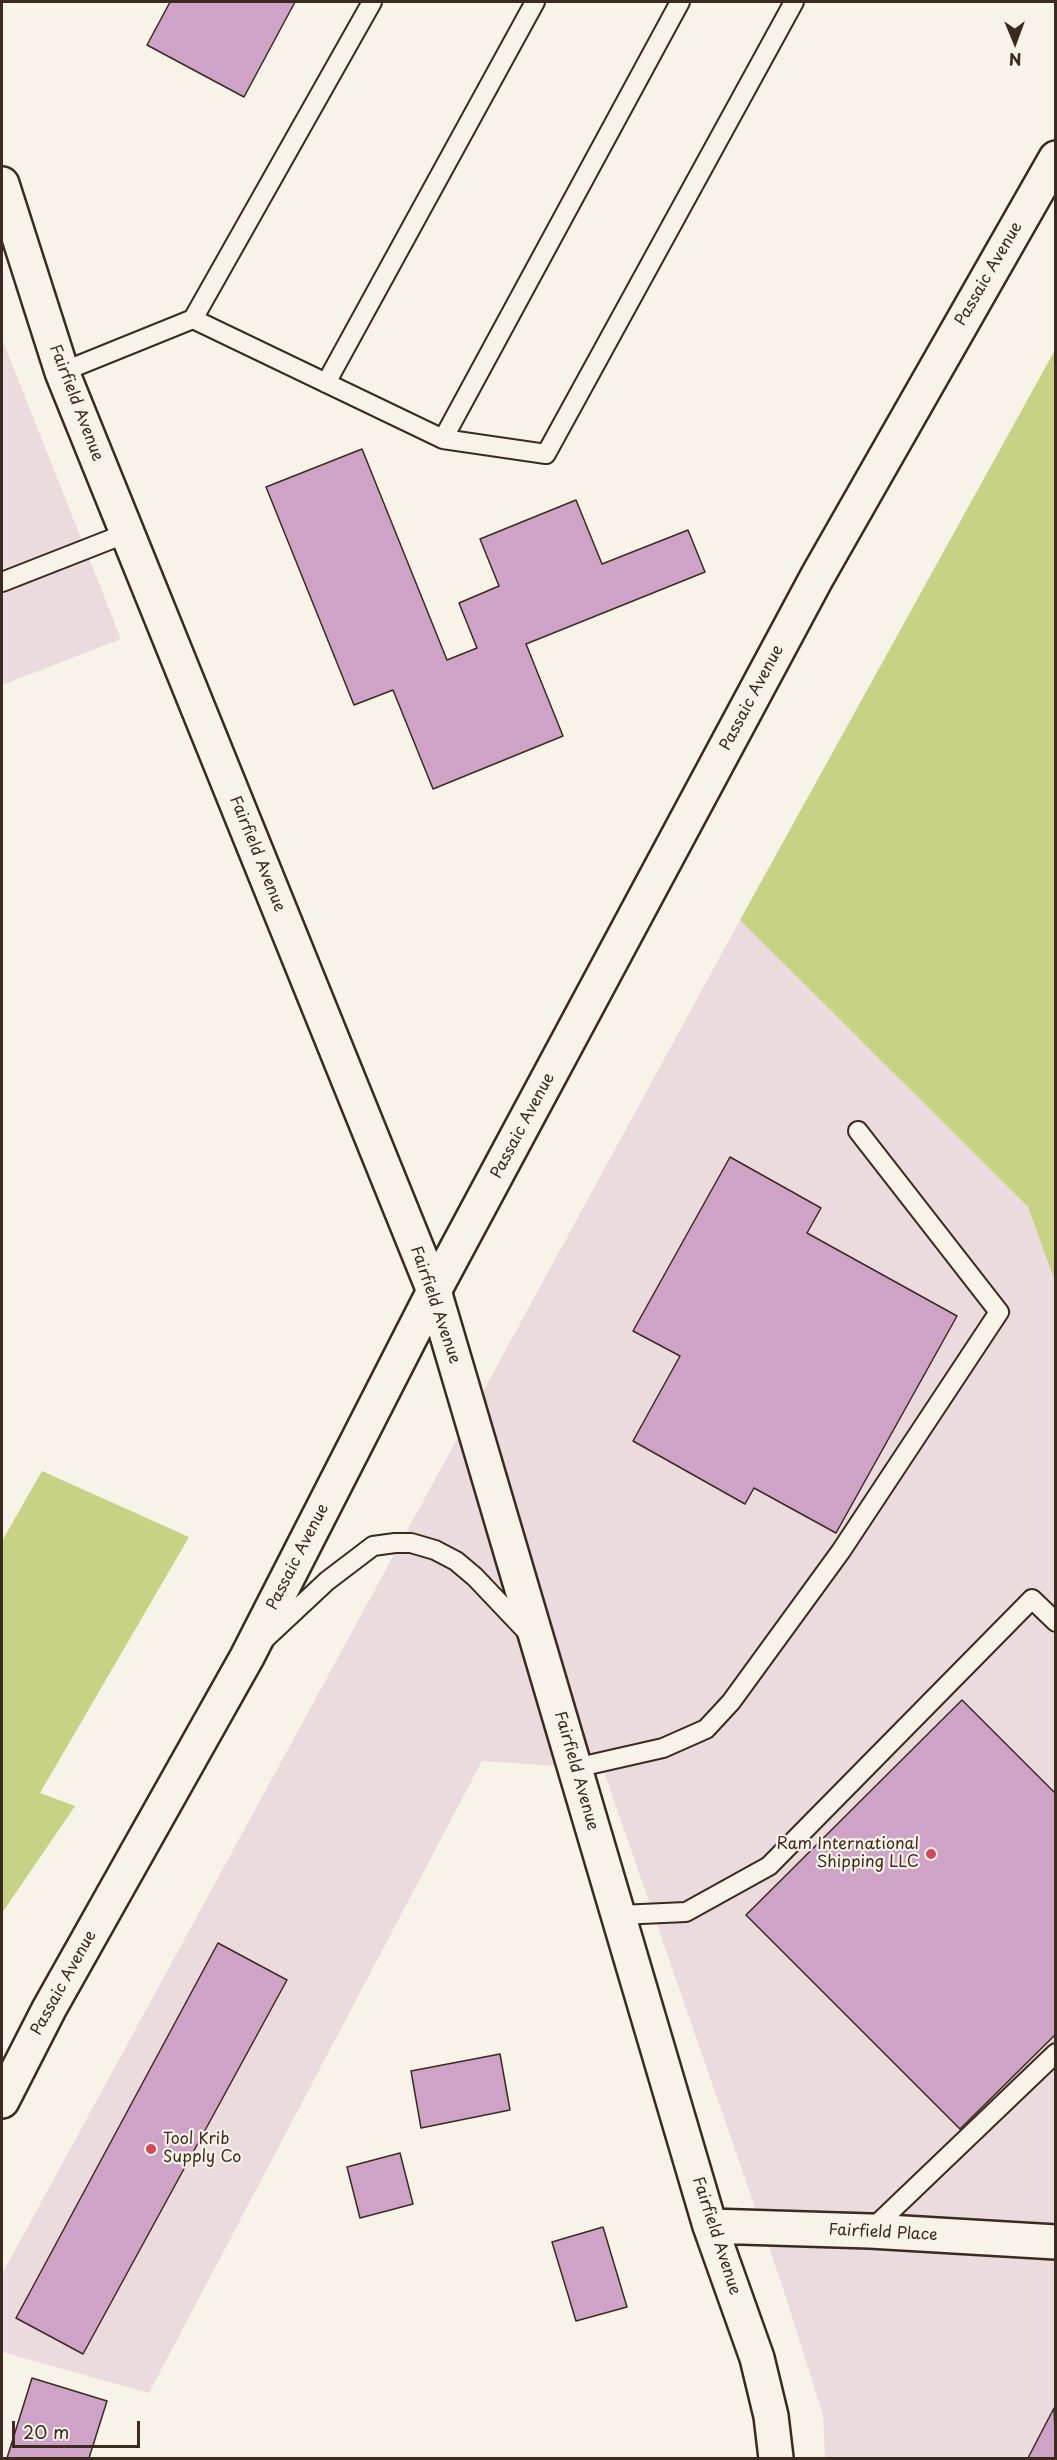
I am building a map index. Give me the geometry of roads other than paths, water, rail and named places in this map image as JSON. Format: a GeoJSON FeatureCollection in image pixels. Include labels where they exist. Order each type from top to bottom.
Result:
{"type":"FeatureCollection","features":[{"type":"Feature","properties":{"kind":"street","name":"Passaic Avenue"},"geometry":{"type":"LineString","coordinates":[[2,2101],[49,2009],[247,1657],[434,1291],[817,577],[1056,158]]}},
{"type":"Feature","properties":{"kind":"street","name":"Fairfield Avenue"},"geometry":{"type":"LineString","coordinates":[[2,184],[62,372],[434,1291],[710,2226],[757,2358],[771,2416],[776,2458]]}},
{"type":"Feature","properties":{"kind":"street","name":"Fairfield Place"},"geometry":{"type":"LineString","coordinates":[[710,2226],[870,2231],[1056,2242]]}},
{"type":"Feature","properties":{"kind":"lane"},"geometry":{"type":"LineString","coordinates":[[62,372],[193,319],[372,2]]}},
{"type":"Feature","properties":{"kind":"lane"},"geometry":{"type":"LineString","coordinates":[[326,383],[535,2]]}},
{"type":"Feature","properties":{"kind":"lane"},"geometry":{"type":"LineString","coordinates":[[443,439],[681,2]]}},
{"type":"Feature","properties":{"kind":"lane"},"geometry":{"type":"LineString","coordinates":[[193,319],[443,439],[546,454],[794,2]]}},
{"type":"Feature","properties":{"kind":"lane"},"geometry":{"type":"LineString","coordinates":[[2,582],[127,533]]}},
{"type":"Feature","properties":{"kind":"lane"},"geometry":{"type":"LineString","coordinates":[[575,1768],[674,1743],[706,1729],[731,1702],[841,1551],[999,1312],[858,1131]]}},
{"type":"Feature","properties":{"kind":"lane"},"geometry":{"type":"LineString","coordinates":[[247,1657],[327,1581],[373,1546],[394,1543],[411,1543],[435,1550],[456,1561],[475,1577],[539,1644]]}},
{"type":"Feature","properties":{"kind":"lane"},"geometry":{"type":"LineString","coordinates":[[619,1915],[686,1912],[770,1866],[1032,1599],[1056,1622]]}},
{"type":"Feature","properties":{"kind":"lane"},"geometry":{"type":"LineString","coordinates":[[870,2231],[1056,2053]]}},
{"type":"Feature","properties":{"kind":"place","name":"Ram International Shipping LLC"},"geometry":{"type":"Point","coordinates":[931,1854]}},
{"type":"Feature","properties":{"kind":"place","name":"Tool Krib Supply Co"},"geometry":{"type":"Point","coordinates":[151,2149]}}]}
